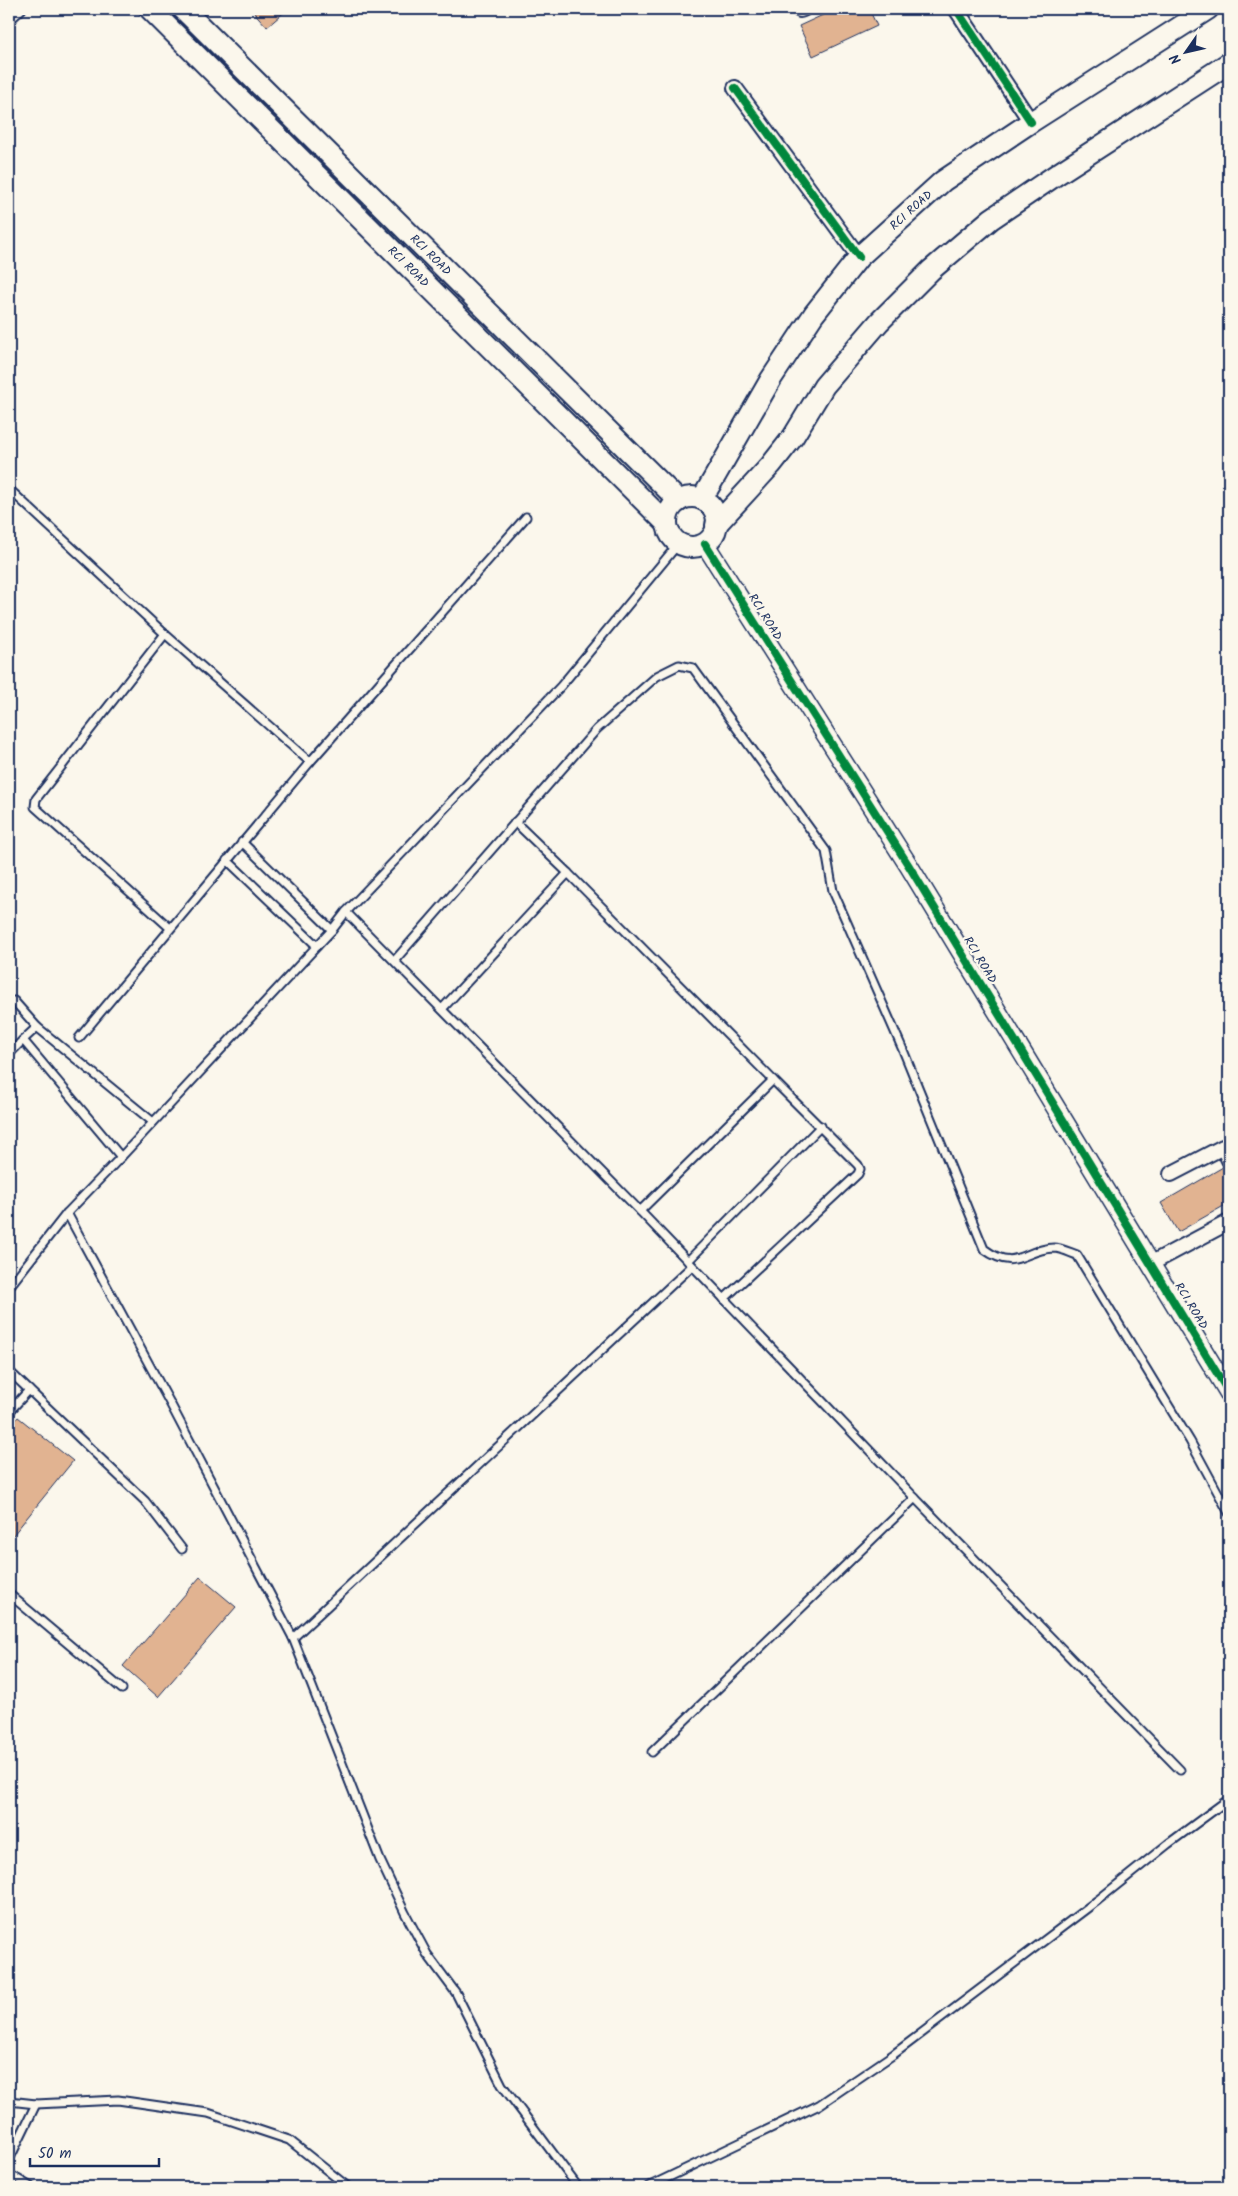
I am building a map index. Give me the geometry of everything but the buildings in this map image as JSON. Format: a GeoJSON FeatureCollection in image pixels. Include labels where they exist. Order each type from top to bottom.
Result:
{"type":"FeatureCollection","features":[{"type":"Feature","properties":{"kind":"main road","name":"RCI ROAD"},"geometry":{"type":"LineString","coordinates":[[150,9],[667,524]]}},
{"type":"Feature","properties":{"kind":"main road","name":"RCI ROAD"},"geometry":{"type":"LineString","coordinates":[[183,9],[679,501]]}},
{"type":"Feature","properties":{"kind":"main road","name":"RCI ROAD"},"geometry":{"type":"LineString","coordinates":[[702,499],[771,379],[814,314],[859,257],[943,181],[1031,122],[1208,9]]}},
{"type":"Feature","properties":{"kind":"main road"},"geometry":{"type":"LineString","coordinates":[[716,525],[787,444],[824,386],[879,322],[931,270],[991,219],[1056,174],[1229,63]]}},
{"type":"Feature","properties":{"kind":"main road"},"geometry":{"type":"LineString","coordinates":[[694,497],[702,499],[714,511],[716,525],[714,534],[705,544],[686,547],[673,538],[667,524],[672,507],[679,501],[694,497]]}},
{"type":"Feature","properties":{"kind":"street"},"geometry":{"type":"LineString","coordinates":[[956,9],[1031,122]]}},
{"type":"Feature","properties":{"kind":"street"},"geometry":{"type":"LineString","coordinates":[[735,88],[859,257]]}},
{"type":"Feature","properties":{"kind":"street","name":"RCI ROAD"},"geometry":{"type":"LineString","coordinates":[[705,544],[909,866],[1229,1393]]}},
{"type":"Feature","properties":{"kind":"street"},"geometry":{"type":"LineString","coordinates":[[1171,1174],[1223,1147],[1229,1160]]}},
{"type":"Feature","properties":{"kind":"street"},"geometry":{"type":"LineString","coordinates":[[1152,1264],[1229,1222]]}},
{"type":"Feature","properties":{"kind":"lane"},"geometry":{"type":"LineString","coordinates":[[9,21],[22,9]]}},
{"type":"Feature","properties":{"kind":"lane"},"geometry":{"type":"LineString","coordinates":[[9,489],[165,634],[310,762]]}},
{"type":"Feature","properties":{"kind":"lane"},"geometry":{"type":"LineString","coordinates":[[79,1038],[310,762],[526,517]]}},
{"type":"Feature","properties":{"kind":"lane"},"geometry":{"type":"LineString","coordinates":[[9,1287],[67,1213],[332,930],[346,912],[561,686],[679,543]]}},
{"type":"Feature","properties":{"kind":"lane"},"geometry":{"type":"LineString","coordinates":[[165,634],[36,800],[35,808],[170,928]]}},
{"type":"Feature","properties":{"kind":"lane"},"geometry":{"type":"LineString","coordinates":[[395,960],[597,729],[657,676],[679,665],[693,668],[826,851],[833,892],[902,1050],[984,1249],[994,1256],[1009,1260],[1055,1248],[1077,1255],[1190,1441],[1229,1513]]}},
{"type":"Feature","properties":{"kind":"lane"},"geometry":{"type":"LineString","coordinates":[[515,822],[821,1126],[860,1169],[858,1174],[724,1299]]}},
{"type":"Feature","properties":{"kind":"lane"},"geometry":{"type":"LineString","coordinates":[[242,842],[332,930]]}},
{"type":"Feature","properties":{"kind":"lane"},"geometry":{"type":"LineString","coordinates":[[227,860],[317,946]]}},
{"type":"Feature","properties":{"kind":"lane"},"geometry":{"type":"LineString","coordinates":[[442,1009],[568,873]]}},
{"type":"Feature","properties":{"kind":"lane"},"geometry":{"type":"LineString","coordinates":[[346,912],[640,1211],[915,1498],[1180,1770]]}},
{"type":"Feature","properties":{"kind":"lane"},"geometry":{"type":"LineString","coordinates":[[9,1006],[14,1000],[37,1027],[153,1122]]}},
{"type":"Feature","properties":{"kind":"lane"},"geometry":{"type":"LineString","coordinates":[[9,1054],[37,1027]]}},
{"type":"Feature","properties":{"kind":"lane"},"geometry":{"type":"LineString","coordinates":[[23,1040],[121,1157]]}},
{"type":"Feature","properties":{"kind":"lane"},"geometry":{"type":"LineString","coordinates":[[640,1211],[773,1080]]}},
{"type":"Feature","properties":{"kind":"lane"},"geometry":{"type":"LineString","coordinates":[[293,1638],[690,1263],[821,1126]]}},
{"type":"Feature","properties":{"kind":"lane"},"geometry":{"type":"LineString","coordinates":[[67,1213],[170,1403],[293,1638],[380,1860],[405,1913],[427,1954],[456,1993],[502,2085],[578,2187]]}},
{"type":"Feature","properties":{"kind":"lane"},"geometry":{"type":"LineString","coordinates":[[9,1371],[146,1501],[182,1549]]}},
{"type":"Feature","properties":{"kind":"lane"},"geometry":{"type":"LineString","coordinates":[[9,1412],[30,1390]]}},
{"type":"Feature","properties":{"kind":"lane"},"geometry":{"type":"LineString","coordinates":[[652,1752],[915,1498]]}},
{"type":"Feature","properties":{"kind":"lane"},"geometry":{"type":"LineString","coordinates":[[9,1594],[122,1689]]}},
{"type":"Feature","properties":{"kind":"lane"},"geometry":{"type":"LineString","coordinates":[[648,2187],[819,2105],[894,2054],[1229,1799]]}},
{"type":"Feature","properties":{"kind":"lane"},"geometry":{"type":"LineString","coordinates":[[9,2101],[36,2104],[118,2100],[208,2113],[289,2140],[348,2187]]}},
{"type":"Feature","properties":{"kind":"lane"},"geometry":{"type":"LineString","coordinates":[[9,2160],[36,2104]]}},
{"type":"Feature","properties":{"kind":"lane"},"geometry":{"type":"LineString","coordinates":[[9,2174],[31,2187]]}},
{"type":"Feature","properties":{"kind":"cycle path"},"geometry":{"type":"LineString","coordinates":[[956,9],[1031,122]]}},
{"type":"Feature","properties":{"kind":"cycle path"},"geometry":{"type":"LineString","coordinates":[[735,88],[859,257]]}},
{"type":"Feature","properties":{"kind":"cycle path"},"geometry":{"type":"LineString","coordinates":[[705,544],[909,866],[1229,1393]]}}]}
